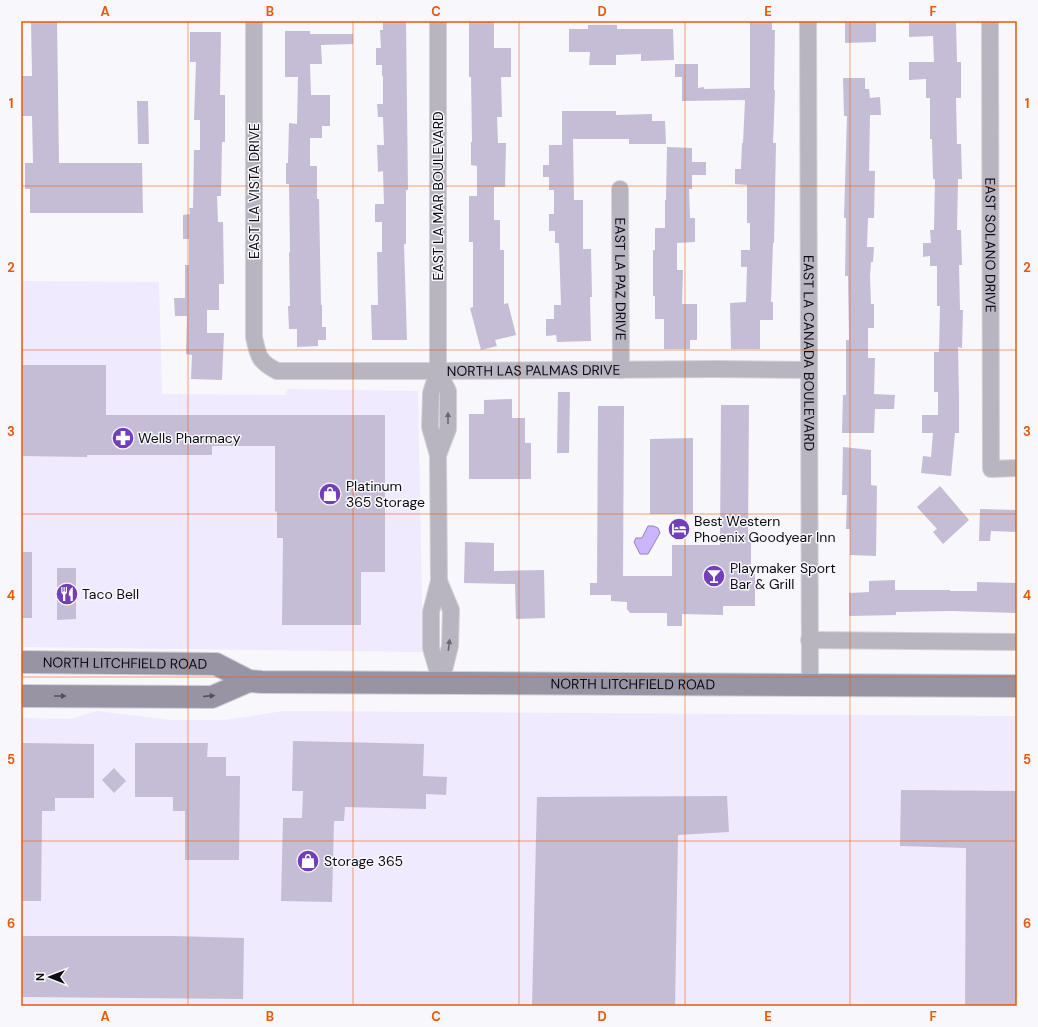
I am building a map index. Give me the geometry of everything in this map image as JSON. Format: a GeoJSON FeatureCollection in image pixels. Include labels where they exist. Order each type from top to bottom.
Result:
{"type":"FeatureCollection","features":[{"type":"Feature","properties":{"kind":"main road","name":"NORTH LITCHFIELD ROAD"},"geometry":{"type":"LineString","coordinates":[[21,662],[216,664],[250,681]]}},
{"type":"Feature","properties":{"kind":"main road","name":"NORTH LITCHFIELD ROAD"},"geometry":{"type":"LineString","coordinates":[[21,696],[212,697],[250,681],[1017,686]]}},
{"type":"Feature","properties":{"kind":"street","name":"EAST LA VISTA DRIVE"},"geometry":{"type":"LineString","coordinates":[[254,21],[254,337],[261,361]]}},
{"type":"Feature","properties":{"kind":"street","name":"EAST LA MAR BOULEVARD"},"geometry":{"type":"LineString","coordinates":[[438,21],[438,371],[430,393],[430,428],[438,455],[439,581],[432,612],[431,648],[441,683]]}},
{"type":"Feature","properties":{"kind":"street","name":"EAST LA CANADA BOULEVARD"},"geometry":{"type":"LineString","coordinates":[[808,21],[810,685]]}},
{"type":"Feature","properties":{"kind":"street","name":"EAST SOLANO DRIVE"},"geometry":{"type":"LineString","coordinates":[[990,21],[991,469],[1017,468]]}},
{"type":"Feature","properties":{"kind":"street","name":"EAST LA PAZ DRIVE"},"geometry":{"type":"LineString","coordinates":[[620,188],[621,370]]}},
{"type":"Feature","properties":{"kind":"street","name":"NORTH LAS PALMAS DRIVE"},"geometry":{"type":"LineString","coordinates":[[261,361],[277,370],[809,370]]}},
{"type":"Feature","properties":{"kind":"street"},"geometry":{"type":"LineString","coordinates":[[809,640],[1017,642]]}},
{"type":"Feature","properties":{"kind":"shaded area"},"geometry":{"type":"Polygon","coordinates":[[[21,281],[159,282],[162,394],[285,395],[287,389],[418,391],[423,652],[21,647],[21,281]]]}},
{"type":"Feature","properties":{"kind":"shaded area"},"geometry":{"type":"Polygon","coordinates":[[[648,526],[658,528],[660,533],[648,554],[640,554],[634,542],[636,538],[642,538],[648,526]]]}},
{"type":"Feature","properties":{"kind":"shaded area"},"geometry":{"type":"Polygon","coordinates":[[[97,711],[171,720],[225,720],[284,711],[1017,716],[1017,1006],[21,1006],[21,718],[70,719],[97,711]]]}},
{"type":"Feature","properties":{"kind":"building"},"geometry":{"type":"Polygon","coordinates":[[[31,21],[57,21],[59,163],[142,163],[143,213],[30,213],[30,189],[25,189],[25,163],[33,163],[32,116],[21,116],[21,76],[32,76],[31,21]]]}},
{"type":"Feature","properties":{"kind":"building"},"geometry":{"type":"Polygon","coordinates":[[[383,21],[406,21],[408,190],[406,190],[406,244],[404,244],[407,340],[372,340],[371,305],[378,305],[377,252],[382,252],[382,222],[375,222],[375,204],[384,204],[383,171],[378,172],[377,145],[384,145],[383,117],[378,117],[377,104],[383,104],[383,76],[382,65],[376,65],[376,48],[381,48],[380,30],[383,30],[383,21]]]}},
{"type":"Feature","properties":{"kind":"building"},"geometry":{"type":"Polygon","coordinates":[[[469,21],[494,21],[494,48],[511,48],[511,77],[501,77],[502,117],[497,117],[498,143],[506,143],[505,187],[494,187],[494,220],[500,220],[500,250],[504,250],[504,304],[508,303],[516,335],[495,340],[497,346],[481,350],[470,308],[473,307],[473,242],[469,242],[469,196],[477,196],[477,166],[471,165],[472,142],[471,77],[469,77],[469,21]]]}},
{"type":"Feature","properties":{"kind":"building"},"geometry":{"type":"Polygon","coordinates":[[[750,21],[772,21],[772,30],[775,30],[773,143],[776,143],[771,302],[773,302],[773,320],[760,320],[760,349],[731,349],[730,303],[746,302],[747,267],[741,267],[741,250],[750,250],[750,223],[747,223],[747,185],[735,184],[735,169],[741,169],[745,100],[682,101],[682,77],[675,77],[675,64],[698,64],[698,88],[750,88],[750,21]]]}},
{"type":"Feature","properties":{"kind":"building"},"geometry":{"type":"Polygon","coordinates":[[[876,21],[876,42],[845,43],[845,22],[876,21]]]}},
{"type":"Feature","properties":{"kind":"building"},"geometry":{"type":"Polygon","coordinates":[[[909,21],[956,21],[957,62],[961,62],[961,98],[956,98],[957,144],[961,144],[962,179],[958,179],[957,230],[961,230],[962,265],[959,265],[960,310],[963,310],[962,348],[958,347],[959,433],[955,433],[951,476],[921,473],[923,456],[931,457],[933,433],[922,433],[922,415],[938,415],[938,392],[934,392],[934,352],[939,352],[940,306],[937,306],[937,266],[930,266],[930,256],[923,257],[923,243],[931,243],[930,230],[934,230],[935,179],[933,179],[932,139],[930,139],[930,98],[926,98],[926,79],[909,80],[909,62],[934,62],[933,36],[909,37],[909,21]]]}},
{"type":"Feature","properties":{"kind":"building"},"geometry":{"type":"Polygon","coordinates":[[[588,25],[617,25],[617,29],[673,29],[674,60],[641,61],[641,54],[616,55],[616,65],[589,65],[590,52],[569,52],[569,29],[588,29],[588,25]]]}},
{"type":"Feature","properties":{"kind":"building"},"geometry":{"type":"Polygon","coordinates":[[[285,31],[310,31],[310,34],[353,34],[353,44],[321,45],[322,64],[310,64],[311,95],[330,95],[330,126],[322,126],[322,138],[310,138],[310,166],[317,166],[322,327],[326,327],[326,340],[318,340],[318,346],[297,347],[297,329],[289,329],[289,184],[286,184],[286,163],[288,163],[289,123],[297,124],[298,77],[285,77],[285,31]]]}},
{"type":"Feature","properties":{"kind":"building"},"geometry":{"type":"Polygon","coordinates":[[[190,32],[221,32],[220,95],[225,95],[225,142],[222,142],[221,196],[217,196],[218,222],[223,222],[224,284],[219,284],[219,310],[207,310],[207,333],[224,333],[222,380],[191,379],[192,355],[186,354],[187,316],[175,316],[174,298],[185,298],[185,265],[189,265],[189,239],[183,239],[183,215],[190,214],[189,208],[193,208],[194,150],[200,150],[200,120],[194,120],[196,62],[190,62],[190,32]]]}},
{"type":"Feature","properties":{"kind":"building"},"geometry":{"type":"Polygon","coordinates":[[[843,78],[865,78],[865,89],[869,89],[870,98],[880,97],[881,115],[870,115],[869,171],[875,171],[874,218],[868,218],[867,247],[874,247],[870,276],[871,304],[874,304],[874,328],[868,328],[868,358],[875,358],[874,394],[895,395],[894,409],[875,409],[874,433],[842,433],[843,395],[846,395],[846,340],[849,340],[848,276],[845,276],[846,218],[844,218],[847,116],[844,116],[843,78]]]}},
{"type":"Feature","properties":{"kind":"building"},"geometry":{"type":"Polygon","coordinates":[[[137,101],[148,101],[149,144],[138,144],[137,101]]]}},
{"type":"Feature","properties":{"kind":"building"},"geometry":{"type":"Polygon","coordinates":[[[562,111],[616,111],[616,115],[652,114],[652,121],[665,121],[666,144],[629,144],[629,139],[573,139],[574,200],[583,200],[583,249],[591,249],[591,341],[557,342],[556,335],[546,336],[546,319],[554,319],[554,305],[561,305],[559,243],[555,243],[555,231],[549,231],[549,214],[554,214],[554,190],[549,190],[549,177],[543,177],[543,165],[549,165],[549,145],[562,145],[562,111]]]}},
{"type":"Feature","properties":{"kind":"building"},"geometry":{"type":"Polygon","coordinates":[[[667,147],[692,148],[692,162],[706,162],[706,175],[692,175],[692,189],[689,189],[690,218],[695,218],[695,242],[677,243],[677,270],[683,270],[682,304],[697,304],[697,340],[690,340],[690,349],[664,349],[664,319],[655,319],[655,296],[653,296],[653,250],[655,250],[655,228],[665,228],[667,147]]]}},
{"type":"Feature","properties":{"kind":"building"},"geometry":{"type":"Polygon","coordinates":[[[21,365],[106,365],[106,415],[385,415],[385,572],[361,572],[361,625],[282,625],[283,538],[277,538],[277,512],[275,511],[275,446],[212,446],[212,455],[87,455],[87,457],[21,456],[21,365]]]}},
{"type":"Feature","properties":{"kind":"building"},"geometry":{"type":"Polygon","coordinates":[[[558,392],[570,392],[569,453],[557,453],[558,392]]]}},
{"type":"Feature","properties":{"kind":"building"},"geometry":{"type":"Polygon","coordinates":[[[512,399],[512,418],[525,418],[525,443],[531,443],[531,479],[469,479],[469,414],[484,414],[484,400],[512,399]]]}},
{"type":"Feature","properties":{"kind":"building"},"geometry":{"type":"Polygon","coordinates":[[[721,405],[749,405],[748,542],[751,542],[751,574],[755,574],[755,606],[723,606],[723,615],[682,614],[682,626],[667,626],[667,613],[630,613],[627,609],[627,602],[611,601],[611,595],[590,595],[590,583],[597,583],[598,406],[624,406],[623,576],[672,576],[672,545],[720,545],[721,405]]]}},
{"type":"Feature","properties":{"kind":"building"},"geometry":{"type":"Polygon","coordinates":[[[693,438],[693,514],[650,514],[650,439],[693,438]]]}},
{"type":"Feature","properties":{"kind":"building"},"geometry":{"type":"Polygon","coordinates":[[[843,447],[871,450],[871,485],[877,486],[876,556],[850,555],[850,529],[846,529],[847,495],[842,495],[843,447]]]}},
{"type":"Feature","properties":{"kind":"building"},"geometry":{"type":"Polygon","coordinates":[[[940,486],[969,520],[943,544],[933,532],[937,529],[917,507],[940,486]]]}},
{"type":"Feature","properties":{"kind":"building"},"geometry":{"type":"Polygon","coordinates":[[[980,509],[1017,510],[1017,532],[991,531],[990,541],[979,541],[980,509]]]}},
{"type":"Feature","properties":{"kind":"building"},"geometry":{"type":"Polygon","coordinates":[[[465,542],[494,543],[494,571],[544,570],[545,618],[516,619],[515,584],[464,583],[465,542]]]}},
{"type":"Feature","properties":{"kind":"building"},"geometry":{"type":"Polygon","coordinates":[[[21,552],[32,552],[32,618],[21,618],[21,552]]]}},
{"type":"Feature","properties":{"kind":"building","name":"Taco Bell"},"geometry":{"type":"Polygon","coordinates":[[[57,568],[76,568],[76,619],[57,620],[57,568]]]}},
{"type":"Feature","properties":{"kind":"building"},"geometry":{"type":"Polygon","coordinates":[[[895,580],[895,590],[977,591],[977,582],[1017,583],[1017,613],[951,611],[896,612],[896,615],[849,616],[849,593],[869,592],[869,581],[895,580]]]}},
{"type":"Feature","properties":{"kind":"building","name":"Storage 365"},"geometry":{"type":"Polygon","coordinates":[[[293,741],[424,744],[423,776],[447,777],[446,795],[426,794],[426,809],[345,807],[344,821],[334,821],[332,902],[281,901],[283,818],[302,818],[303,791],[292,791],[293,741]]]}},
{"type":"Feature","properties":{"kind":"building"},"geometry":{"type":"Polygon","coordinates":[[[22,743],[94,744],[94,798],[55,798],[55,811],[42,811],[41,901],[21,901],[22,743]]]}},
{"type":"Feature","properties":{"kind":"building"},"geometry":{"type":"Polygon","coordinates":[[[135,743],[208,743],[207,757],[226,757],[226,776],[240,776],[239,860],[185,860],[185,811],[173,811],[173,797],[135,797],[135,743]]]}},
{"type":"Feature","properties":{"kind":"building"},"geometry":{"type":"Polygon","coordinates":[[[114,768],[126,781],[114,793],[102,780],[114,768]]]}},
{"type":"Feature","properties":{"kind":"building"},"geometry":{"type":"Polygon","coordinates":[[[901,790],[1017,791],[1017,1006],[965,1006],[966,848],[900,846],[901,790]]]}},
{"type":"Feature","properties":{"kind":"building"},"geometry":{"type":"Polygon","coordinates":[[[727,796],[729,832],[678,835],[675,1006],[532,1006],[537,797],[727,796]]]}},
{"type":"Feature","properties":{"kind":"building"},"geometry":{"type":"Polygon","coordinates":[[[21,936],[173,936],[244,938],[243,999],[21,997],[21,936]]]}},
{"type":"Feature","properties":{"kind":"place","name":"Wells Pharmacy"},"geometry":{"type":"Point","coordinates":[123,438]}},
{"type":"Feature","properties":{"kind":"place","name":"Platinum 365 Storage"},"geometry":{"type":"Point","coordinates":[330,494]}},
{"type":"Feature","properties":{"kind":"place","name":"Best Western Phoenix Goodyear Inn"},"geometry":{"type":"Point","coordinates":[679,529]}},
{"type":"Feature","properties":{"kind":"place","name":"Playmaker Sport Bar & Grill"},"geometry":{"type":"Point","coordinates":[714,576]}},
{"type":"Feature","properties":{"kind":"place","name":"Taco Bell"},"geometry":{"type":"Point","coordinates":[67,594]}},
{"type":"Feature","properties":{"kind":"place","name":"Storage 365"},"geometry":{"type":"Point","coordinates":[308,861]}}]}
